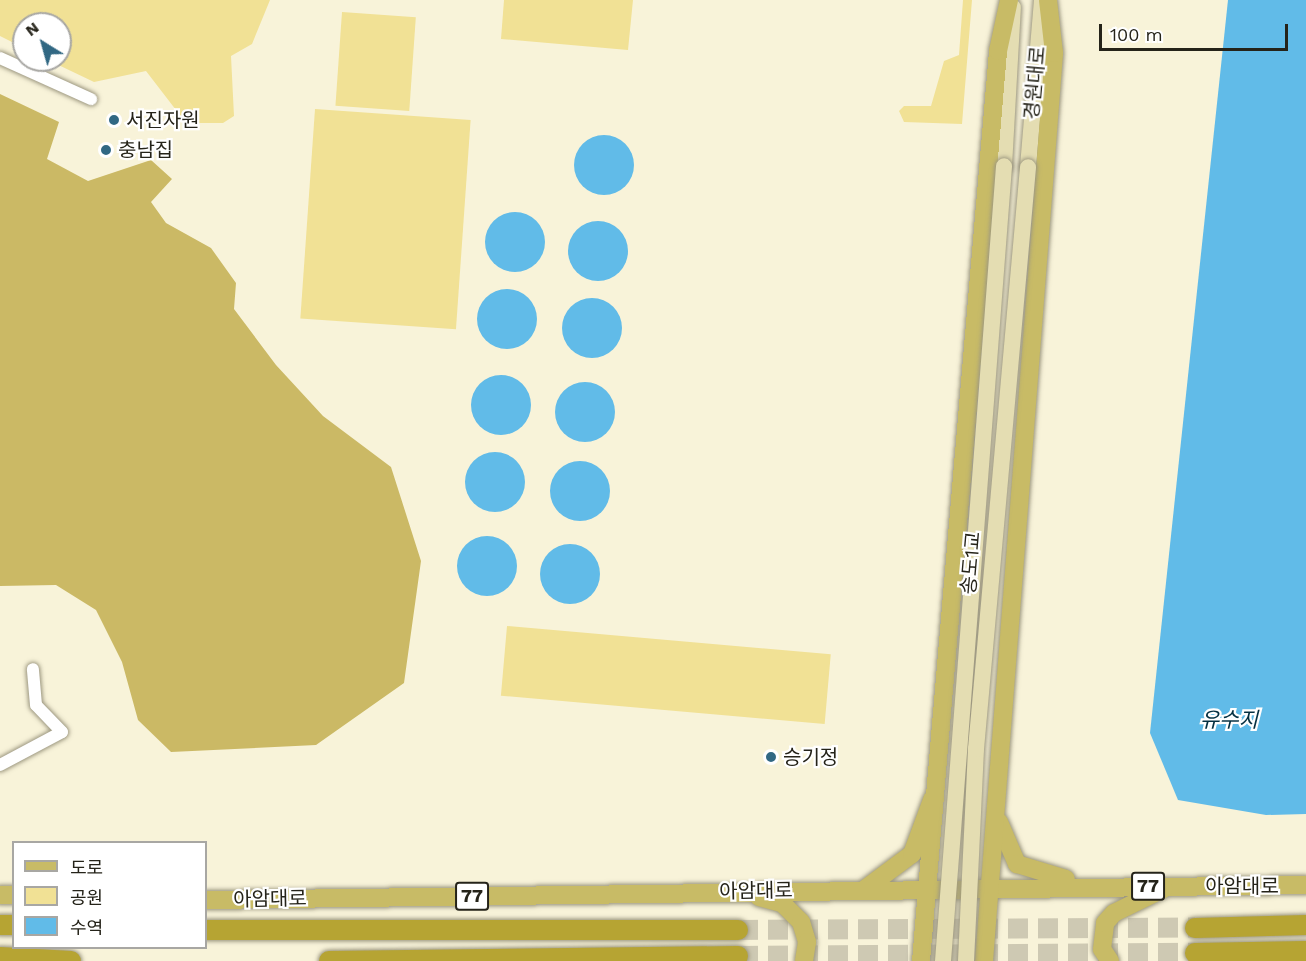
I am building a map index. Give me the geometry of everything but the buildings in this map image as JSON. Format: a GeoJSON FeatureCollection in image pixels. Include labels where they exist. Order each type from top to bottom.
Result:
{"type":"FeatureCollection","features":[{"type":"Feature","properties":{"kind":"highway","name":"아암대로"},"geometry":{"type":"LineString","coordinates":[[1195,928],[1306,925]]}},
{"type":"Feature","properties":{"kind":"highway","name":"아암대로"},"geometry":{"type":"LineString","coordinates":[[207,930],[738,930]]}},
{"type":"Feature","properties":{"kind":"highway"},"geometry":{"type":"LineString","coordinates":[[1195,953],[1306,951]]}},
{"type":"Feature","properties":{"kind":"highway"},"geometry":{"type":"LineString","coordinates":[[329,961],[738,956]]}},
{"type":"Feature","properties":{"kind":"highway"},"geometry":{"type":"LineString","coordinates":[[0,957],[71,961]]}},
{"type":"Feature","properties":{"kind":"main road"},"geometry":{"type":"LineString","coordinates":[[921,961],[998,51],[1009,0]]}},
{"type":"Feature","properties":{"kind":"main road","name":"경원대로"},"geometry":{"type":"LineString","coordinates":[[1004,166],[1014,0]]}},
{"type":"Feature","properties":{"kind":"main road","name":"경원대로"},"geometry":{"type":"LineString","coordinates":[[1028,167],[1042,0]]}},
{"type":"Feature","properties":{"kind":"main road"},"geometry":{"type":"LineString","coordinates":[[984,961],[1054,53],[1048,0]]}},
{"type":"Feature","properties":{"kind":"main road","name":"송도1교"},"geometry":{"type":"LineString","coordinates":[[943,961],[1004,166]]}},
{"type":"Feature","properties":{"kind":"main road","name":"송도1교"},"geometry":{"type":"LineString","coordinates":[[966,961],[976,749],[1028,167]]}},
{"type":"Feature","properties":{"kind":"main road"},"geometry":{"type":"LineString","coordinates":[[864,889],[912,854],[936,790]]}},
{"type":"Feature","properties":{"kind":"main road"},"geometry":{"type":"LineString","coordinates":[[996,812],[1017,864],[1029,872],[1097,886]]}},
{"type":"Feature","properties":{"kind":"main road","name":"아암대로"},"geometry":{"type":"LineString","coordinates":[[207,900],[990,887],[1306,885]]}},
{"type":"Feature","properties":{"kind":"main road"},"geometry":{"type":"LineString","coordinates":[[1110,961],[1102,949],[1105,923],[1114,913],[1170,886]]}},
{"type":"Feature","properties":{"kind":"main road"},"geometry":{"type":"LineString","coordinates":[[739,891],[782,903],[801,922],[807,942],[804,961]]}},
{"type":"Feature","properties":{"kind":"street"},"geometry":{"type":"LineString","coordinates":[[0,58],[91,99]]}},
{"type":"Feature","properties":{"kind":"street"},"geometry":{"type":"LineString","coordinates":[[0,765],[62,732],[36,705],[33,669]]}},
{"type":"Feature","properties":{"kind":"green space"},"geometry":{"type":"Polygon","coordinates":[[[0,0],[270,0],[252,44],[231,56],[234,116],[223,123],[186,123],[146,71],[94,82],[72,71],[72,12],[12,12],[12,42],[0,36],[0,0]]]}},
{"type":"Feature","properties":{"kind":"green space"},"geometry":{"type":"Polygon","coordinates":[[[504,0],[633,0],[628,50],[501,39],[504,0]]]}},
{"type":"Feature","properties":{"kind":"green space"},"geometry":{"type":"Polygon","coordinates":[[[963,0],[972,0],[962,124],[904,122],[899,111],[904,106],[931,106],[944,61],[959,55],[963,0]]]}},
{"type":"Feature","properties":{"kind":"green space"},"geometry":{"type":"Polygon","coordinates":[[[342,12],[416,17],[409,111],[335,106],[342,12]]]}},
{"type":"Feature","properties":{"kind":"green space"},"geometry":{"type":"Polygon","coordinates":[[[315,109],[471,120],[456,329],[300,318],[315,109]]]}},
{"type":"Feature","properties":{"kind":"green space"},"geometry":{"type":"Polygon","coordinates":[[[507,626],[831,654],[825,724],[501,696],[507,626]]]}},
{"type":"Feature","properties":{"kind":"shaded area"},"geometry":{"type":"Polygon","coordinates":[[[0,94],[59,122],[47,159],[88,181],[151,160],[172,179],[151,202],[166,223],[211,248],[236,283],[234,309],[276,365],[323,416],[391,467],[421,561],[404,683],[316,745],[171,752],[138,720],[122,662],[96,610],[56,585],[0,586],[0,94]]]}},
{"type":"Feature","properties":{"kind":"water","name":"유수지"},"geometry":{"type":"Polygon","coordinates":[[[1228,0],[1306,0],[1306,814],[1266,815],[1178,800],[1150,733],[1228,0]]]}},
{"type":"Feature","properties":{"kind":"water"},"geometry":{"type":"Polygon","coordinates":[[[598,135],[610,135],[626,143],[632,153],[634,165],[632,177],[626,187],[610,195],[598,195],[582,187],[574,171],[574,159],[582,143],[598,135]]]}},
{"type":"Feature","properties":{"kind":"water"},"geometry":{"type":"Polygon","coordinates":[[[509,212],[521,212],[537,220],[543,230],[545,242],[543,254],[537,264],[521,272],[509,272],[493,264],[485,248],[485,236],[493,220],[509,212]]]}},
{"type":"Feature","properties":{"kind":"water"},"geometry":{"type":"Polygon","coordinates":[[[592,221],[604,221],[620,229],[626,239],[628,251],[626,263],[620,273],[604,281],[592,281],[576,273],[568,257],[568,245],[576,229],[592,221]]]}},
{"type":"Feature","properties":{"kind":"water"},"geometry":{"type":"Polygon","coordinates":[[[501,289],[513,289],[529,297],[535,307],[537,319],[535,331],[529,341],[513,349],[501,349],[485,341],[477,325],[477,313],[485,297],[501,289]]]}},
{"type":"Feature","properties":{"kind":"water"},"geometry":{"type":"Polygon","coordinates":[[[586,298],[598,298],[614,306],[620,316],[622,328],[620,340],[614,350],[598,358],[586,358],[570,350],[562,334],[562,322],[570,306],[586,298]]]}},
{"type":"Feature","properties":{"kind":"water"},"geometry":{"type":"Polygon","coordinates":[[[495,375],[507,375],[523,383],[529,393],[531,405],[529,417],[523,427],[507,435],[495,435],[479,427],[471,411],[471,399],[479,383],[495,375]]]}},
{"type":"Feature","properties":{"kind":"water"},"geometry":{"type":"Polygon","coordinates":[[[579,382],[591,382],[607,390],[613,400],[615,412],[613,424],[607,434],[591,442],[579,442],[563,434],[555,418],[555,406],[563,390],[579,382]]]}},
{"type":"Feature","properties":{"kind":"water"},"geometry":{"type":"Polygon","coordinates":[[[489,452],[501,452],[517,460],[523,470],[525,482],[523,494],[517,504],[501,512],[489,512],[473,504],[465,488],[465,476],[473,460],[489,452]]]}},
{"type":"Feature","properties":{"kind":"water"},"geometry":{"type":"Polygon","coordinates":[[[574,461],[586,461],[602,469],[608,479],[610,491],[608,503],[602,513],[586,521],[574,521],[558,513],[550,497],[550,485],[558,469],[574,461]]]}},
{"type":"Feature","properties":{"kind":"water"},"geometry":{"type":"Polygon","coordinates":[[[481,536],[493,536],[509,544],[515,554],[517,566],[515,578],[509,588],[493,596],[481,596],[465,588],[457,572],[457,560],[465,544],[481,536]]]}},
{"type":"Feature","properties":{"kind":"water"},"geometry":{"type":"Polygon","coordinates":[[[564,544],[576,544],[592,552],[598,562],[600,574],[598,586],[592,596],[576,604],[564,604],[548,596],[540,580],[540,568],[548,552],[564,544]]]}},
{"type":"Feature","properties":{"kind":"tunnel"},"geometry":{"type":"LineString","coordinates":[[738,930],[1195,928]]}},
{"type":"Feature","properties":{"kind":"tunnel"},"geometry":{"type":"LineString","coordinates":[[738,956],[1195,953]]}},
{"type":"Feature","properties":{"kind":"place","name":"서진자원"},"geometry":{"type":"Point","coordinates":[114,120]}},
{"type":"Feature","properties":{"kind":"place","name":"충남집"},"geometry":{"type":"Point","coordinates":[106,150]}},
{"type":"Feature","properties":{"kind":"place","name":"승기정"},"geometry":{"type":"Point","coordinates":[771,757]}}]}
